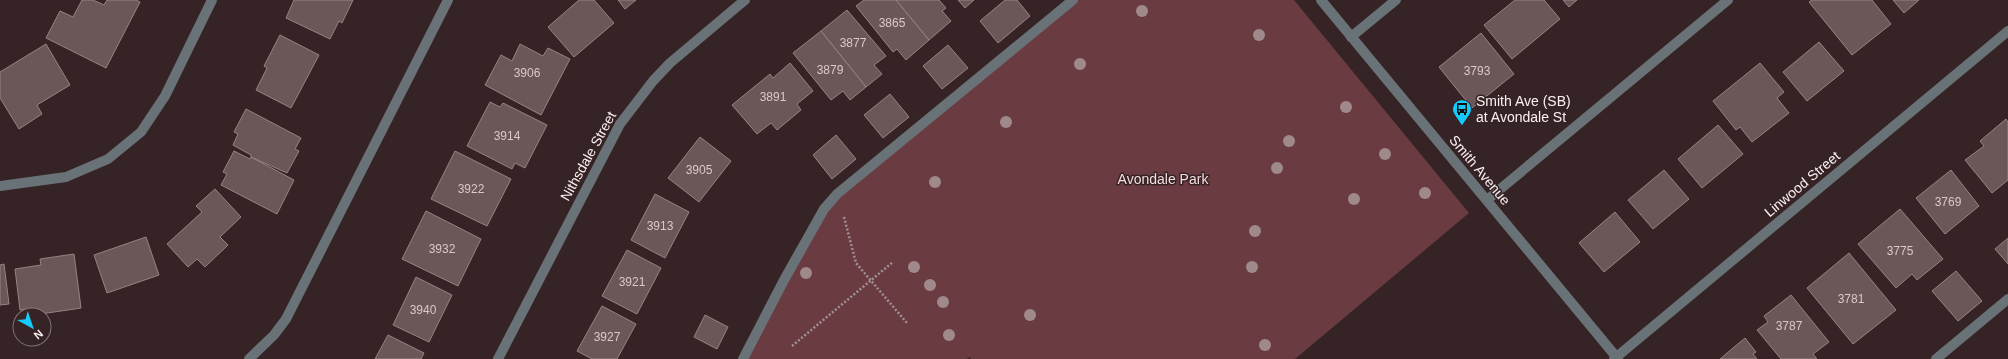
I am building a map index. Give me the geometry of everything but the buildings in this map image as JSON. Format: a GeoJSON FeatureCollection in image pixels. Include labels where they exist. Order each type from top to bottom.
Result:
{"type":"FeatureCollection","features":[{"type":"Feature","properties":{"kind":"street"},"geometry":{"type":"LineString","coordinates":[[0,186],[66,177],[108,159],[141,132],[165,96],[212,0]]}},
{"type":"Feature","properties":{"kind":"street"},"geometry":{"type":"LineString","coordinates":[[249,359],[274,335],[286,319],[448,0]]}},
{"type":"Feature","properties":{"kind":"street","name":"Nithsdale Street"},"geometry":{"type":"LineString","coordinates":[[498,359],[620,124],[670,63],[745,0]]}},
{"type":"Feature","properties":{"kind":"street"},"geometry":{"type":"LineString","coordinates":[[743,359],[784,280],[820,216],[837,194],[1073,0]]}},
{"type":"Feature","properties":{"kind":"street","name":"Smith Avenue"},"geometry":{"type":"LineString","coordinates":[[1321,0],[1616,358]]}},
{"type":"Feature","properties":{"kind":"street"},"geometry":{"type":"LineString","coordinates":[[1351,37],[1396,0]]}},
{"type":"Feature","properties":{"kind":"street"},"geometry":{"type":"LineString","coordinates":[[1486,200],[1728,0]]}},
{"type":"Feature","properties":{"kind":"street","name":"Linwood Street"},"geometry":{"type":"LineString","coordinates":[[1616,358],[2008,31]]}},
{"type":"Feature","properties":{"kind":"street"},"geometry":{"type":"LineString","coordinates":[[1936,359],[2008,300]]}},
{"type":"Feature","properties":{"kind":"path"},"geometry":{"type":"LineString","coordinates":[[837,194],[856,263],[907,323]]}},
{"type":"Feature","properties":{"kind":"path"},"geometry":{"type":"LineString","coordinates":[[792,346],[893,262]]}},
{"type":"Feature","properties":{"kind":"green space","name":"Avondale Park"},"geometry":{"type":"Polygon","coordinates":[[[1073,0],[1294,0],[1469,213],[1295,359],[971,359],[970,357],[967,359],[743,359],[824,209],[1073,0]]]}},
{"type":"Feature","properties":{"kind":"place","name":"Smith Ave (SB) at Avondale St"},"geometry":{"type":"Point","coordinates":[1462,126]}}]}
